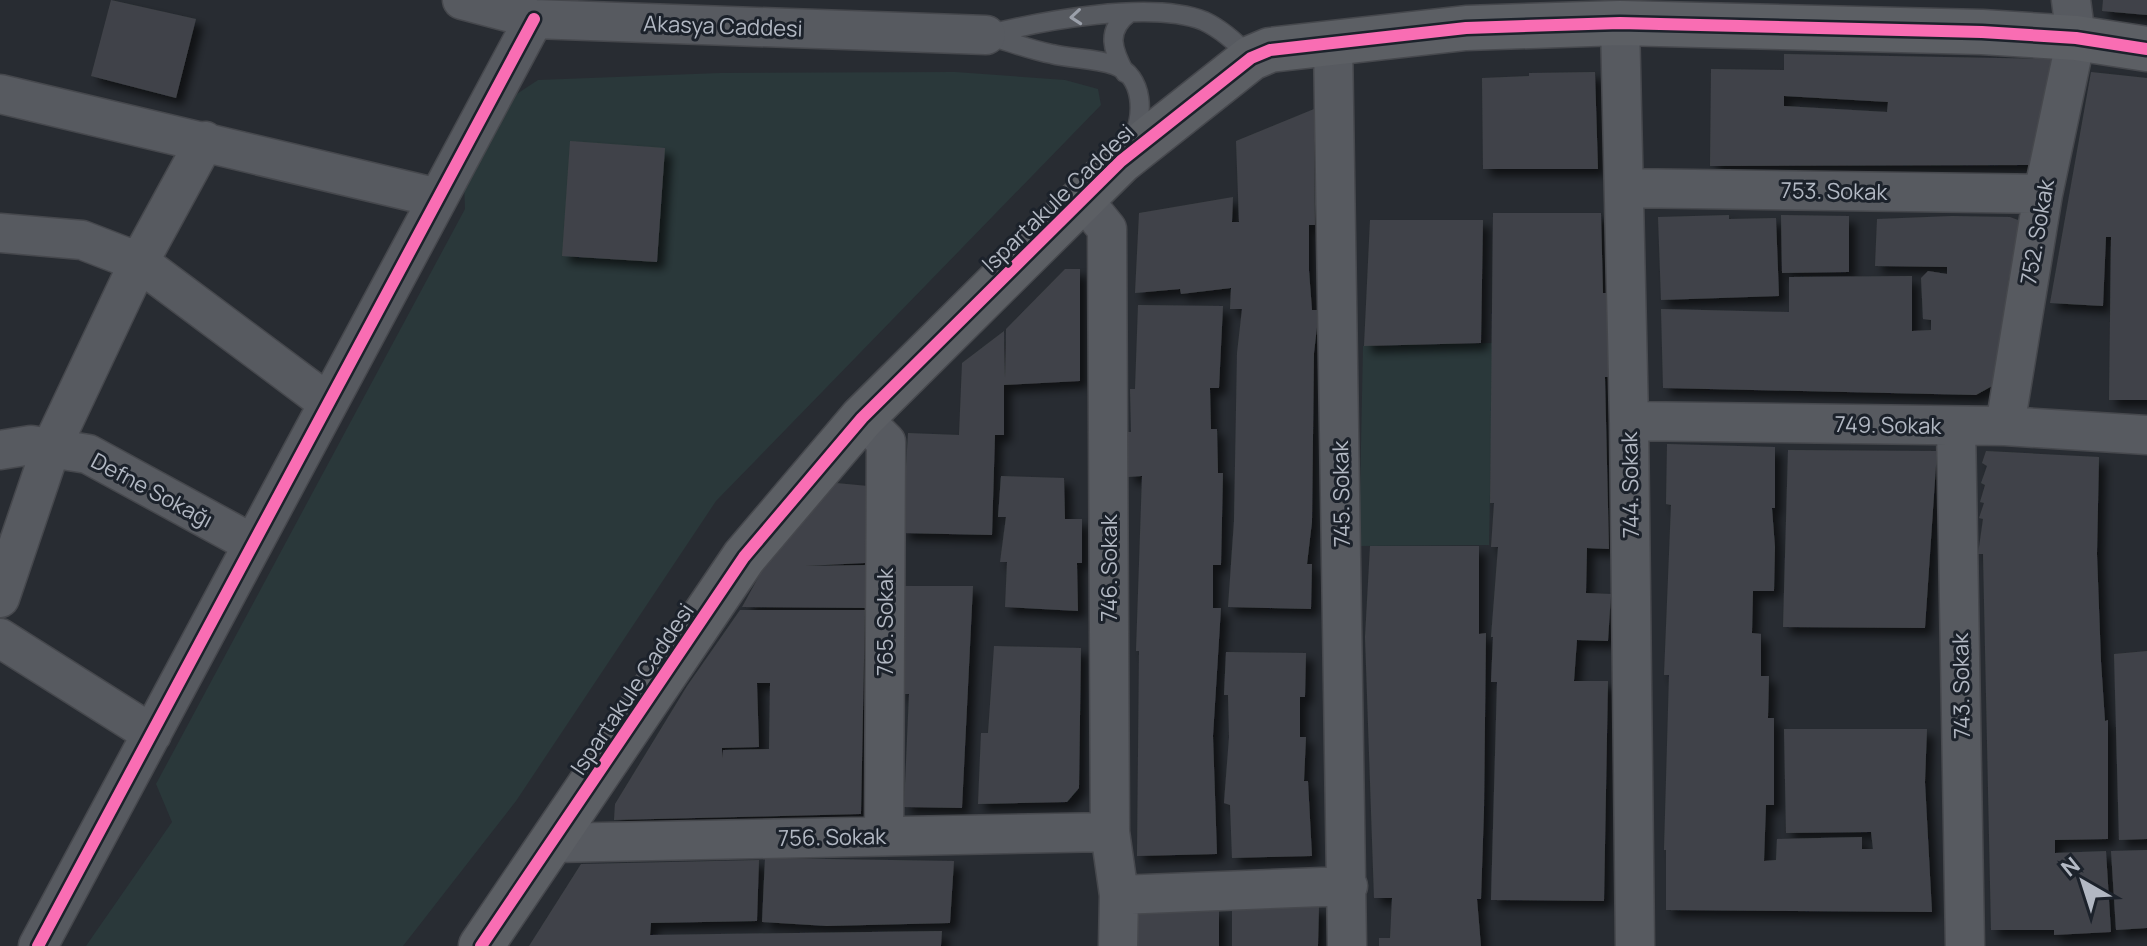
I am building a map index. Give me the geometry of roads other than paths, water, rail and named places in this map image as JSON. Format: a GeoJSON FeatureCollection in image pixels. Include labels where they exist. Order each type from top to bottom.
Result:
{"type":"FeatureCollection","features":[{"type":"Feature","properties":{"kind":"street","name":"Akasya Caddesi"},"geometry":{"type":"LineString","coordinates":[[462,0],[535,10],[986,35]]}},
{"type":"Feature","properties":{"kind":"street"},"geometry":{"type":"LineString","coordinates":[[38,946],[438,198],[535,10]]}},
{"type":"Feature","properties":{"kind":"street","name":"Ispartakule Caddesi"},"geometry":{"type":"LineString","coordinates":[[481,946],[744,557],[862,418],[1121,161],[1251,58],[1270,50],[1466,28],[1620,23],[1982,32],[2073,19],[2147,49]]}},
{"type":"Feature","properties":{"kind":"street","name":"752. Sokak"},"geometry":{"type":"LineString","coordinates":[[2005,426],[2073,19]]}},
{"type":"Feature","properties":{"kind":"street","name":"744. Sokak"},"geometry":{"type":"LineString","coordinates":[[1620,23],[1629,421],[1635,946]]}},
{"type":"Feature","properties":{"kind":"street","name":"745. Sokak"},"geometry":{"type":"LineString","coordinates":[[1333,42],[1347,946]]}},
{"type":"Feature","properties":{"kind":"street"},"geometry":{"type":"LineString","coordinates":[[0,94],[438,198]]}},
{"type":"Feature","properties":{"kind":"street"},"geometry":{"type":"LineString","coordinates":[[0,598],[51,448],[139,262],[205,141]]}},
{"type":"Feature","properties":{"kind":"street","name":"753. Sokak"},"geometry":{"type":"LineString","coordinates":[[1624,188],[2043,194]]}},
{"type":"Feature","properties":{"kind":"street","name":"746. Sokak"},"geometry":{"type":"LineString","coordinates":[[1082,198],[1107,229],[1110,832],[1119,895],[1118,946]]}},
{"type":"Feature","properties":{"kind":"street"},"geometry":{"type":"LineString","coordinates":[[0,233],[82,240],[139,262],[328,403]]}},
{"type":"Feature","properties":{"kind":"street","name":"765. Sokak"},"geometry":{"type":"LineString","coordinates":[[862,418],[886,442],[884,836]]}},
{"type":"Feature","properties":{"kind":"street","name":"749. Sokak"},"geometry":{"type":"LineString","coordinates":[[1629,421],[2005,426],[2147,435]]}},
{"type":"Feature","properties":{"kind":"street","name":"743. Sokak"},"geometry":{"type":"LineString","coordinates":[[1956,426],[1965,946]]}},
{"type":"Feature","properties":{"kind":"street","name":"Defne Sokağı"},"geometry":{"type":"LineString","coordinates":[[0,450],[31,445],[88,454],[253,544]]}},
{"type":"Feature","properties":{"kind":"street"},"geometry":{"type":"LineString","coordinates":[[0,638],[152,734]]}},
{"type":"Feature","properties":{"kind":"street","name":"756. Sokak"},"geometry":{"type":"LineString","coordinates":[[553,843],[1110,832]]}},
{"type":"Feature","properties":{"kind":"street"},"geometry":{"type":"LineString","coordinates":[[1119,895],[1348,886]]}},
{"type":"Feature","properties":{"kind":"lane","name":"Akasya Caddesi"},"geometry":{"type":"LineString","coordinates":[[986,35],[1047,20],[1163,11],[1202,20],[1231,37],[1251,58]]}},
{"type":"Feature","properties":{"kind":"lane"},"geometry":{"type":"LineString","coordinates":[[1121,161],[1141,123],[1140,97],[1113,48],[1113,32],[1129,13]]}},
{"type":"Feature","properties":{"kind":"lane","name":"Akasya Caddesi"},"geometry":{"type":"LineString","coordinates":[[986,35],[1051,54],[1117,66],[1125,74]]}}]}
